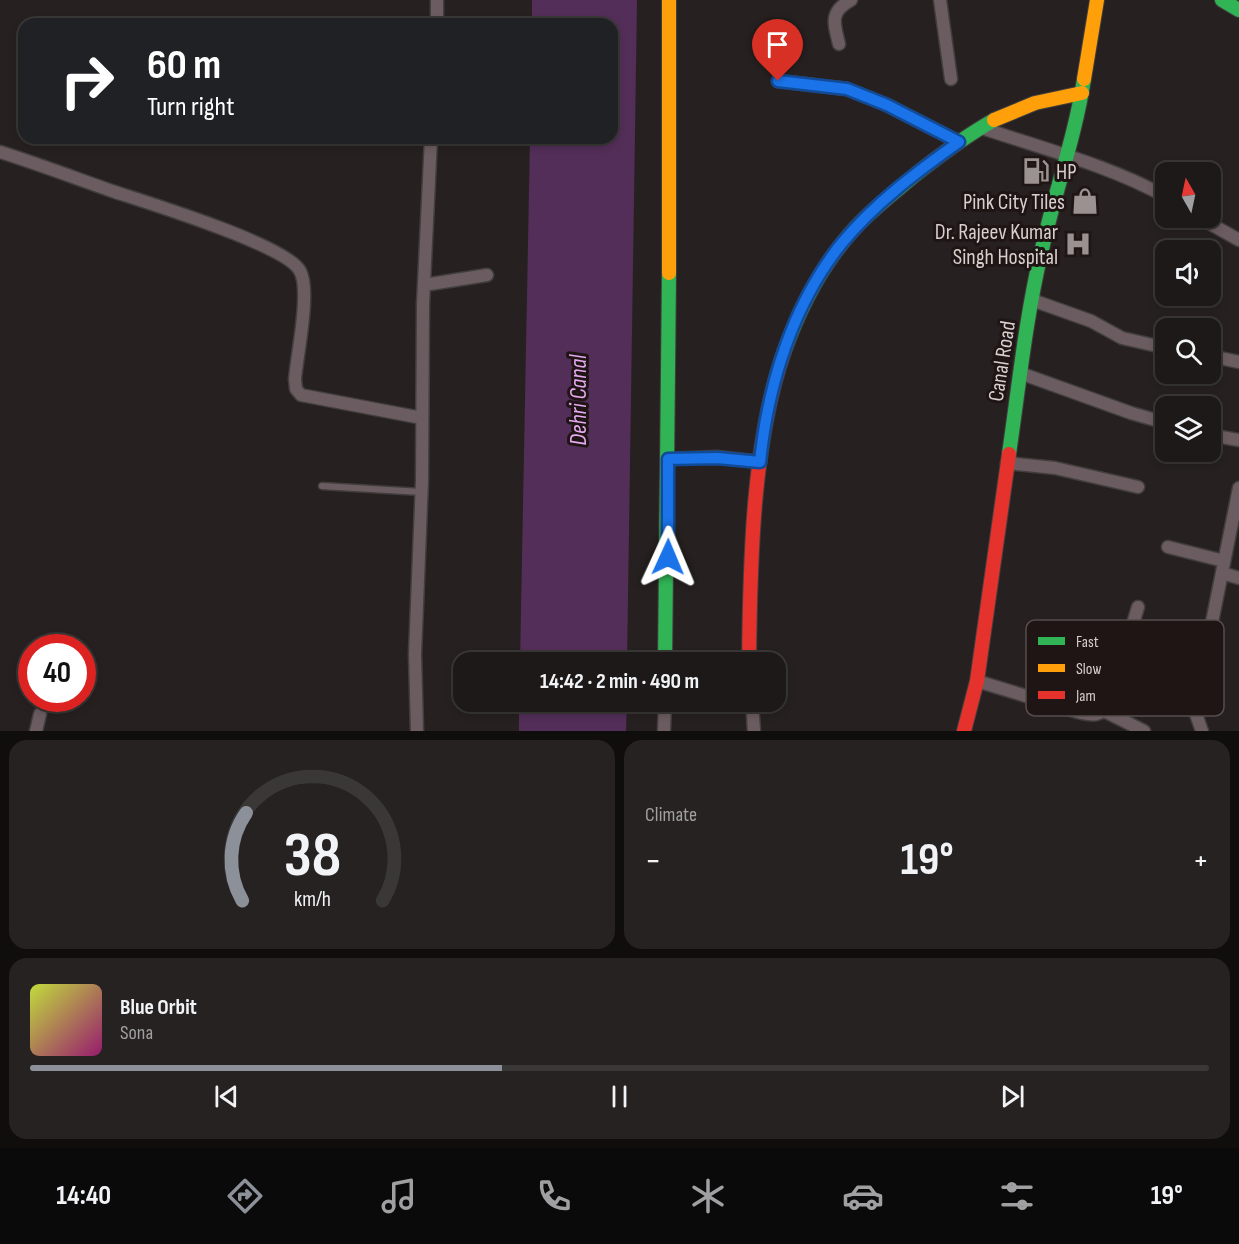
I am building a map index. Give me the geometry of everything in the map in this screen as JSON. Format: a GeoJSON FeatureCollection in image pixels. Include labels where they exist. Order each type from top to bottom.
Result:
{"type":"FeatureCollection","features":[{"type":"Feature","properties":{"kind":"street"},"geometry":{"type":"LineString","coordinates":[[437,18],[438,0]]}},
{"type":"Feature","properties":{"kind":"street"},"geometry":{"type":"LineString","coordinates":[[666,652],[669,0]]}},
{"type":"Feature","properties":{"kind":"street"},"geometry":{"type":"LineString","coordinates":[[940,0],[951,79]]}},
{"type":"Feature","properties":{"kind":"street"},"geometry":{"type":"LineString","coordinates":[[1222,0],[1239,10]]}},
{"type":"Feature","properties":{"kind":"street","name":"Canal Road"},"geometry":{"type":"LineString","coordinates":[[964,731],[977,681],[1032,300],[1042,249],[1068,156],[1082,93],[1095,1]]}},
{"type":"Feature","properties":{"kind":"street"},"geometry":{"type":"LineString","coordinates":[[839,44],[835,18],[844,2]]}},
{"type":"Feature","properties":{"kind":"street"},"geometry":{"type":"LineString","coordinates":[[778,81],[847,89],[887,105],[959,142]]}},
{"type":"Feature","properties":{"kind":"street"},"geometry":{"type":"LineString","coordinates":[[750,652],[750,577],[760,462],[771,393],[802,308],[818,278],[842,243],[871,213],[959,142],[1021,108],[1052,98],[1082,93]]}},
{"type":"Feature","properties":{"kind":"street"},"geometry":{"type":"LineString","coordinates":[[982,128],[1068,156],[1155,191]]}},
{"type":"Feature","properties":{"kind":"street"},"geometry":{"type":"LineString","coordinates":[[417,731],[415,654],[422,492],[424,285],[431,144]]}},
{"type":"Feature","properties":{"kind":"street"},"geometry":{"type":"LineString","coordinates":[[0,152],[201,220],[247,239],[293,262],[300,271],[304,295],[295,379],[296,389],[301,395],[422,418]]}},
{"type":"Feature","properties":{"kind":"street"},"geometry":{"type":"LineString","coordinates":[[1218,228],[1239,240]]}},
{"type":"Feature","properties":{"kind":"street"},"geometry":{"type":"LineString","coordinates":[[424,285],[487,276]]}},
{"type":"Feature","properties":{"kind":"street"},"geometry":{"type":"LineString","coordinates":[[1032,300],[1091,321],[1122,338],[1155,346]]}},
{"type":"Feature","properties":{"kind":"street"},"geometry":{"type":"LineString","coordinates":[[1221,358],[1239,362]]}},
{"type":"Feature","properties":{"kind":"street"},"geometry":{"type":"LineString","coordinates":[[1020,373],[1155,420]]}},
{"type":"Feature","properties":{"kind":"street"},"geometry":{"type":"LineString","coordinates":[[1221,437],[1239,440]]}},
{"type":"Feature","properties":{"kind":"street"},"geometry":{"type":"LineString","coordinates":[[668,459],[717,458],[760,462]]}},
{"type":"Feature","properties":{"kind":"street"},"geometry":{"type":"LineString","coordinates":[[1007,463],[1055,468],[1138,487]]}},
{"type":"Feature","properties":{"kind":"street"},"geometry":{"type":"LineString","coordinates":[[1212,620],[1239,488]]}},
{"type":"Feature","properties":{"kind":"street"},"geometry":{"type":"LineString","coordinates":[[1168,547],[1223,567],[1239,578]]}},
{"type":"Feature","properties":{"kind":"street"},"geometry":{"type":"LineString","coordinates":[[1134,620],[1138,608]]}},
{"type":"Feature","properties":{"kind":"street"},"geometry":{"type":"LineString","coordinates":[[977,681],[1026,696]]}},
{"type":"Feature","properties":{"kind":"street"},"geometry":{"type":"LineString","coordinates":[[664,731],[665,712]]}},
{"type":"Feature","properties":{"kind":"street"},"geometry":{"type":"LineString","coordinates":[[753,712],[754,731]]}},
{"type":"Feature","properties":{"kind":"street"},"geometry":{"type":"LineString","coordinates":[[36,731],[40,714]]}},
{"type":"Feature","properties":{"kind":"street"},"geometry":{"type":"LineString","coordinates":[[1113,716],[1138,730]]}},
{"type":"Feature","properties":{"kind":"street"},"geometry":{"type":"LineString","coordinates":[[1197,716],[1202,731]]}},
{"type":"Feature","properties":{"kind":"lane"},"geometry":{"type":"LineString","coordinates":[[322,486],[422,492]]}},
{"type":"Feature","properties":{"kind":"water","name":"Dehri Canal"},"geometry":{"type":"Polygon","coordinates":[[[532,0],[637,0],[627,652],[520,652],[530,144],[618,144],[618,18],[532,18],[532,0]]]}},
{"type":"Feature","properties":{"kind":"water"},"geometry":{"type":"Polygon","coordinates":[[[519,712],[627,712],[626,731],[519,731],[519,712]]]}},
{"type":"Feature","properties":{"kind":"traffic: fast"},"geometry":{"type":"LineString","coordinates":[[1222,0],[1239,10]]}},
{"type":"Feature","properties":{"kind":"traffic: fast"},"geometry":{"type":"LineString","coordinates":[[1009,454],[1036,274],[1084,79]]}},
{"type":"Feature","properties":{"kind":"traffic: fast"},"geometry":{"type":"LineString","coordinates":[[784,352],[814,285],[834,254],[857,226],[924,168],[963,139],[994,120]]}},
{"type":"Feature","properties":{"kind":"traffic: fast"},"geometry":{"type":"LineString","coordinates":[[665,652],[669,273]]}},
{"type":"Feature","properties":{"kind":"traffic: slow"},"geometry":{"type":"LineString","coordinates":[[669,0],[669,273]]}},
{"type":"Feature","properties":{"kind":"traffic: slow"},"geometry":{"type":"LineString","coordinates":[[1084,79],[1097,0]]}},
{"type":"Feature","properties":{"kind":"traffic: slow"},"geometry":{"type":"LineString","coordinates":[[994,120],[1035,103],[1082,93]]}},
{"type":"Feature","properties":{"kind":"traffic: jam"},"geometry":{"type":"LineString","coordinates":[[749,652],[752,546],[759,465],[773,388],[784,352]]}},
{"type":"Feature","properties":{"kind":"traffic: jam"},"geometry":{"type":"LineString","coordinates":[[964,731],[977,681],[1009,454]]}},
{"type":"Feature","properties":{"kind":"place","name":"HP"},"geometry":{"type":"Point","coordinates":[1036,171]}},
{"type":"Feature","properties":{"kind":"place","name":"Pink City Tiles"},"geometry":{"type":"Point","coordinates":[1085,201]}},
{"type":"Feature","properties":{"kind":"place","name":"Dr. Rajeev Kumar Singh Hospital"},"geometry":{"type":"Point","coordinates":[1078,244]}},
{"type":"Feature","properties":{"kind":"route"},"geometry":{"type":"LineString","coordinates":[[668,557],[668,459],[737,458],[760,462],[771,393],[788,340],[818,278],[842,243],[871,213],[904,184],[959,142],[866,95],[847,89],[778,81]]}}]}
